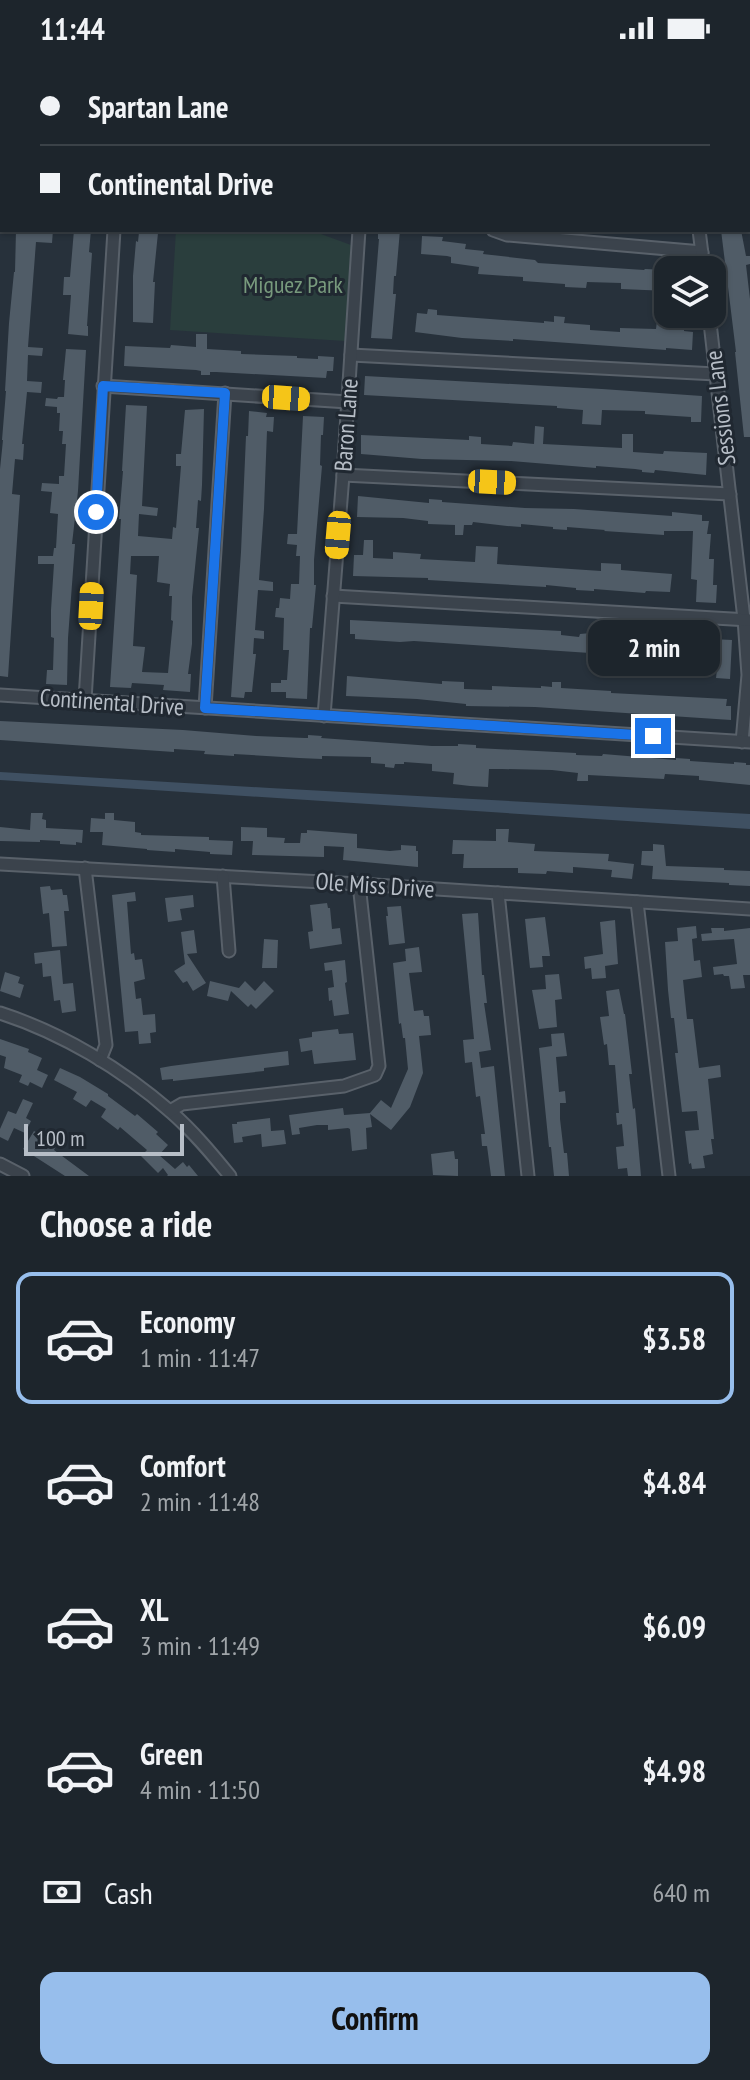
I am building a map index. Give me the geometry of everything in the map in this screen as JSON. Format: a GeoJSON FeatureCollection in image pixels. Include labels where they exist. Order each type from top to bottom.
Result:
{"type":"FeatureCollection","features":[{"type":"Feature","properties":{"kind":"street"},"geometry":{"type":"LineString","coordinates":[[85,700],[114,232]]}},
{"type":"Feature","properties":{"kind":"street","name":"Baron Lane"},"geometry":{"type":"LineString","coordinates":[[324,716],[359,232]]}},
{"type":"Feature","properties":{"kind":"street"},"geometry":{"type":"LineString","coordinates":[[499,232],[702,252]]}},
{"type":"Feature","properties":{"kind":"street"},"geometry":{"type":"LineString","coordinates":[[699,232],[702,256]]}},
{"type":"Feature","properties":{"kind":"street","name":"Sessions Lane"},"geometry":{"type":"LineString","coordinates":[[711,328],[747,620],[746,742]]}},
{"type":"Feature","properties":{"kind":"street"},"geometry":{"type":"LineString","coordinates":[[351,355],[716,374]]}},
{"type":"Feature","properties":{"kind":"street"},"geometry":{"type":"LineString","coordinates":[[103,386],[348,402]]}},
{"type":"Feature","properties":{"kind":"street"},"geometry":{"type":"LineString","coordinates":[[205,708],[225,393]]}},
{"type":"Feature","properties":{"kind":"street"},"geometry":{"type":"LineString","coordinates":[[343,475],[730,494]]}},
{"type":"Feature","properties":{"kind":"street"},"geometry":{"type":"LineString","coordinates":[[333,596],[747,620]]}},
{"type":"Feature","properties":{"kind":"street","name":"Continental Drive"},"geometry":{"type":"LineString","coordinates":[[0,695],[746,742]]}},
{"type":"Feature","properties":{"kind":"street","name":"Ole Miss Drive"},"geometry":{"type":"LineString","coordinates":[[0,864],[750,909]]}},
{"type":"Feature","properties":{"kind":"street"},"geometry":{"type":"LineString","coordinates":[[85,868],[106,1045],[100,1060]]}},
{"type":"Feature","properties":{"kind":"street"},"geometry":{"type":"LineString","coordinates":[[223,876],[229,951]]}},
{"type":"Feature","properties":{"kind":"street"},"geometry":{"type":"LineString","coordinates":[[170,1111],[182,1104],[344,1086],[375,1075],[379,1066],[359,884]]}},
{"type":"Feature","properties":{"kind":"street"},"geometry":{"type":"LineString","coordinates":[[498,893],[528,1176]]}},
{"type":"Feature","properties":{"kind":"street"},"geometry":{"type":"LineString","coordinates":[[637,902],[669,1176]]}},
{"type":"Feature","properties":{"kind":"street"},"geometry":{"type":"LineString","coordinates":[[0,1013],[34,1024],[138,1085],[170,1111],[230,1176]]}},
{"type":"Feature","properties":{"kind":"street"},"geometry":{"type":"LineString","coordinates":[[0,1164],[23,1176]]}},
{"type":"Feature","properties":{"kind":"green space","name":"Miguez Park"},"geometry":{"type":"Polygon","coordinates":[[[176,232],[315,232],[351,245],[345,341],[170,330],[176,232]]]}},
{"type":"Feature","properties":{"kind":"water"},"geometry":{"type":"Polygon","coordinates":[[[0,772],[750,814],[750,829],[0,780],[0,772]]]}},
{"type":"Feature","properties":{"kind":"building"},"geometry":{"type":"Polygon","coordinates":[[[16,232],[53,232],[52,243],[36,242],[28,347],[43,348],[42,356],[28,355],[27,381],[42,382],[41,393],[27,392],[23,460],[15,459],[12,494],[20,495],[8,677],[0,676],[0,469],[16,232]]]}},
{"type":"Feature","properties":{"kind":"building"},"geometry":{"type":"Polygon","coordinates":[[[74,232],[91,232],[88,336],[68,334],[71,295],[63,295],[64,277],[70,277],[74,232]]]}},
{"type":"Feature","properties":{"kind":"building"},"geometry":{"type":"Polygon","coordinates":[[[139,232],[158,233],[153,323],[133,322],[133,276],[139,232]]]}},
{"type":"Feature","properties":{"kind":"building"},"geometry":{"type":"Polygon","coordinates":[[[378,232],[400,232],[394,276],[393,294],[396,294],[392,339],[371,338],[378,232]]]}},
{"type":"Feature","properties":{"kind":"building"},"geometry":{"type":"Polygon","coordinates":[[[721,232],[741,232],[746,256],[750,256],[750,264],[746,265],[750,299],[750,437],[744,437],[721,232]]]}},
{"type":"Feature","properties":{"kind":"building"},"geometry":{"type":"Polygon","coordinates":[[[422,236],[443,237],[442,241],[466,244],[465,249],[484,251],[483,254],[535,260],[538,263],[654,269],[654,290],[621,289],[621,283],[587,282],[586,288],[565,287],[565,284],[523,281],[523,277],[478,274],[479,267],[451,263],[451,257],[421,254],[422,236]]]}},
{"type":"Feature","properties":{"kind":"building"},"geometry":{"type":"Polygon","coordinates":[[[428,309],[437,310],[437,315],[544,323],[554,322],[554,316],[565,317],[564,323],[590,325],[590,330],[620,332],[620,328],[684,328],[684,331],[693,332],[692,350],[462,338],[415,332],[417,313],[427,314],[428,309]]]}},
{"type":"Feature","properties":{"kind":"building"},"geometry":{"type":"Polygon","coordinates":[[[196,334],[207,334],[207,349],[297,358],[334,357],[333,371],[327,371],[326,378],[216,372],[201,375],[201,371],[196,370],[124,366],[125,346],[196,347],[196,334]]]}},
{"type":"Feature","properties":{"kind":"building"},"geometry":{"type":"Polygon","coordinates":[[[66,349],[86,350],[72,544],[75,544],[67,685],[46,684],[47,670],[53,670],[51,610],[54,564],[38,564],[38,556],[53,556],[56,548],[58,514],[50,513],[52,492],[41,491],[42,483],[59,484],[59,476],[64,476],[66,444],[62,444],[63,431],[59,431],[60,413],[57,413],[57,407],[45,406],[46,398],[64,397],[66,349]]]}},
{"type":"Feature","properties":{"kind":"building"},"geometry":{"type":"Polygon","coordinates":[[[365,376],[702,396],[701,422],[691,422],[691,417],[645,414],[645,411],[602,410],[601,425],[582,424],[583,410],[557,406],[364,395],[365,376]]]}},
{"type":"Feature","properties":{"kind":"building"},"geometry":{"type":"Polygon","coordinates":[[[126,405],[147,406],[142,506],[158,508],[157,516],[139,514],[138,536],[172,539],[173,527],[176,528],[181,466],[176,466],[176,454],[181,454],[185,410],[204,409],[202,485],[201,501],[198,500],[196,528],[199,528],[188,674],[191,674],[190,692],[163,690],[164,685],[132,683],[131,688],[110,687],[126,405]],[[131,556],[130,574],[137,575],[133,646],[145,647],[142,672],[168,673],[172,596],[169,596],[170,584],[157,582],[159,556],[131,556]]]}},
{"type":"Feature","properties":{"kind":"building"},"geometry":{"type":"Polygon","coordinates":[[[249,411],[274,417],[273,432],[267,431],[259,580],[273,582],[273,591],[258,590],[255,630],[264,631],[264,639],[254,638],[253,654],[256,654],[252,692],[245,692],[244,698],[231,697],[249,411]]]}},
{"type":"Feature","properties":{"kind":"building"},"geometry":{"type":"Polygon","coordinates":[[[303,416],[324,417],[307,699],[286,698],[286,692],[271,692],[271,683],[287,680],[289,650],[283,650],[284,618],[275,617],[276,608],[279,608],[280,598],[290,599],[291,584],[299,584],[300,556],[296,556],[297,545],[287,544],[288,534],[297,534],[303,416]]]}},
{"type":"Feature","properties":{"kind":"building"},"geometry":{"type":"Polygon","coordinates":[[[535,426],[544,427],[543,444],[622,448],[622,434],[633,434],[633,452],[707,453],[706,475],[361,454],[361,435],[469,440],[469,436],[481,437],[481,444],[512,446],[513,442],[534,444],[535,426]]]}},
{"type":"Feature","properties":{"kind":"building"},"geometry":{"type":"Polygon","coordinates":[[[358,496],[429,503],[429,499],[525,508],[702,515],[702,521],[709,521],[709,559],[714,559],[716,603],[696,602],[697,580],[691,579],[693,531],[664,531],[664,535],[473,522],[472,525],[464,525],[463,535],[455,535],[455,525],[428,524],[428,521],[403,518],[357,517],[358,496]]]}},
{"type":"Feature","properties":{"kind":"building"},"geometry":{"type":"Polygon","coordinates":[[[364,540],[373,540],[373,558],[393,559],[393,552],[421,554],[420,559],[475,562],[476,546],[498,547],[497,564],[601,571],[601,563],[621,564],[621,570],[672,574],[670,592],[594,591],[546,585],[353,576],[354,555],[363,555],[364,540]]]}},
{"type":"Feature","properties":{"kind":"building"},"geometry":{"type":"Polygon","coordinates":[[[350,620],[561,631],[561,635],[579,637],[580,634],[591,633],[732,640],[730,679],[716,678],[718,661],[688,660],[688,657],[650,656],[649,674],[626,672],[627,661],[610,660],[610,665],[589,663],[590,653],[355,639],[355,634],[350,634],[350,620]]]}},
{"type":"Feature","properties":{"kind":"building"},"geometry":{"type":"Polygon","coordinates":[[[347,676],[442,684],[442,681],[464,682],[464,689],[492,690],[492,686],[541,688],[552,687],[552,682],[561,682],[561,688],[727,699],[726,706],[731,706],[731,720],[535,707],[466,706],[417,699],[346,696],[347,676]]]}},
{"type":"Feature","properties":{"kind":"building"},"geometry":{"type":"Polygon","coordinates":[[[0,721],[256,736],[308,738],[308,735],[432,746],[458,744],[576,755],[746,763],[750,765],[750,785],[665,774],[664,779],[588,775],[588,781],[577,781],[578,773],[489,769],[488,787],[470,786],[453,784],[454,773],[432,771],[432,764],[404,762],[395,764],[394,768],[385,767],[385,764],[371,763],[371,757],[234,756],[204,754],[205,751],[174,749],[174,752],[0,740],[0,721]]]}},
{"type":"Feature","properties":{"kind":"building"},"geometry":{"type":"Polygon","coordinates":[[[31,813],[43,813],[46,828],[83,830],[82,843],[0,841],[0,827],[30,830],[31,813]]]}},
{"type":"Feature","properties":{"kind":"building"},"geometry":{"type":"Polygon","coordinates":[[[105,813],[114,813],[114,820],[135,822],[135,832],[141,835],[209,837],[209,840],[233,841],[232,855],[102,845],[103,832],[90,832],[91,818],[105,819],[105,813]]]}},
{"type":"Feature","properties":{"kind":"building"},"geometry":{"type":"Polygon","coordinates":[[[241,827],[267,828],[267,837],[285,838],[284,843],[300,843],[301,833],[307,833],[307,830],[357,834],[357,848],[390,851],[401,850],[401,845],[416,846],[418,867],[343,860],[344,847],[324,846],[324,857],[252,855],[253,841],[241,841],[241,827]]]}},
{"type":"Feature","properties":{"kind":"building"},"geometry":{"type":"Polygon","coordinates":[[[496,829],[509,829],[508,842],[535,844],[534,851],[609,854],[608,861],[634,864],[632,879],[611,877],[612,870],[573,867],[573,873],[547,871],[546,874],[518,873],[518,868],[463,868],[464,854],[452,854],[453,840],[496,841],[496,829]]]}},
{"type":"Feature","properties":{"kind":"building"},"geometry":{"type":"Polygon","coordinates":[[[653,844],[664,845],[666,866],[750,871],[750,886],[652,879],[653,866],[641,865],[642,851],[653,851],[653,844]]]}},
{"type":"Feature","properties":{"kind":"building"},"geometry":{"type":"Polygon","coordinates":[[[50,886],[51,890],[62,889],[63,895],[67,895],[69,911],[64,911],[67,946],[52,947],[49,913],[43,914],[40,887],[50,886]]]}},
{"type":"Feature","properties":{"kind":"building"},"geometry":{"type":"Polygon","coordinates":[[[135,892],[136,901],[127,902],[131,954],[134,953],[135,960],[142,959],[145,979],[134,982],[136,999],[141,998],[143,1015],[155,1014],[156,1032],[150,1033],[151,1043],[139,1044],[138,1031],[125,1032],[112,895],[135,892]]]}},
{"type":"Feature","properties":{"kind":"building"},"geometry":{"type":"Polygon","coordinates":[[[193,895],[194,907],[180,909],[182,920],[168,922],[165,898],[193,895]]]}},
{"type":"Feature","properties":{"kind":"building"},"geometry":{"type":"Polygon","coordinates":[[[327,903],[332,929],[340,928],[342,944],[310,949],[308,932],[313,931],[310,905],[327,903]]]}},
{"type":"Feature","properties":{"kind":"building"},"geometry":{"type":"Polygon","coordinates":[[[401,906],[405,943],[389,945],[387,907],[401,906]]]}},
{"type":"Feature","properties":{"kind":"building"},"geometry":{"type":"Polygon","coordinates":[[[478,913],[487,1003],[484,1003],[491,1050],[479,1052],[481,1068],[494,1066],[505,1176],[491,1176],[487,1146],[482,1146],[481,1134],[485,1134],[480,1096],[476,1097],[472,1062],[465,1063],[463,1040],[474,1039],[462,914],[478,913]]]}},
{"type":"Feature","properties":{"kind":"building"},"geometry":{"type":"Polygon","coordinates":[[[545,917],[550,956],[542,956],[543,967],[530,968],[525,919],[545,917]]]}},
{"type":"Feature","properties":{"kind":"building"},"geometry":{"type":"Polygon","coordinates":[[[615,920],[618,964],[605,966],[606,978],[592,979],[591,968],[585,969],[584,957],[603,954],[600,922],[615,920]]]}},
{"type":"Feature","properties":{"kind":"building"},"geometry":{"type":"Polygon","coordinates":[[[696,926],[697,938],[692,939],[694,961],[700,960],[702,977],[683,980],[687,1019],[693,1019],[699,1068],[720,1065],[721,1077],[708,1079],[713,1154],[703,1156],[705,1168],[692,1169],[685,1131],[699,1130],[697,1111],[682,1112],[665,942],[678,941],[677,928],[696,926]]]}},
{"type":"Feature","properties":{"kind":"building"},"geometry":{"type":"Polygon","coordinates":[[[711,928],[724,928],[724,931],[750,928],[750,975],[743,975],[745,988],[731,989],[729,976],[714,975],[713,967],[737,964],[734,939],[702,941],[701,934],[712,933],[711,928]]]}},
{"type":"Feature","properties":{"kind":"building"},"geometry":{"type":"Polygon","coordinates":[[[194,930],[197,953],[187,954],[206,983],[193,991],[187,981],[183,983],[174,971],[185,964],[181,932],[194,930]]]}},
{"type":"Feature","properties":{"kind":"building"},"geometry":{"type":"Polygon","coordinates":[[[264,939],[278,940],[277,968],[262,968],[264,939]]]}},
{"type":"Feature","properties":{"kind":"building"},"geometry":{"type":"Polygon","coordinates":[[[419,947],[422,972],[409,973],[414,1011],[423,1010],[424,1016],[429,1016],[431,1035],[419,1036],[423,1073],[410,1107],[391,1130],[370,1114],[372,1127],[366,1128],[367,1149],[352,1151],[348,1128],[328,1130],[328,1125],[317,1125],[299,1128],[300,1134],[292,1135],[289,1115],[343,1108],[344,1115],[370,1113],[381,1100],[391,1108],[408,1069],[405,1038],[399,1024],[393,963],[406,961],[405,949],[419,947]]]}},
{"type":"Feature","properties":{"kind":"building"},"geometry":{"type":"Polygon","coordinates":[[[60,950],[63,984],[73,983],[76,1011],[62,1013],[60,1000],[54,1001],[51,976],[43,977],[42,963],[35,964],[34,953],[60,950]]]}},
{"type":"Feature","properties":{"kind":"building"},"geometry":{"type":"Polygon","coordinates":[[[345,960],[349,1014],[334,1016],[328,988],[334,987],[332,970],[325,971],[324,963],[345,960]]]}},
{"type":"Feature","properties":{"kind":"building"},"geometry":{"type":"Polygon","coordinates":[[[5,972],[20,977],[18,983],[24,985],[20,998],[0,991],[5,972]]]}},
{"type":"Feature","properties":{"kind":"building"},"geometry":{"type":"Polygon","coordinates":[[[559,974],[562,999],[555,1000],[557,1027],[539,1029],[532,990],[546,989],[545,975],[559,974]]]}},
{"type":"Feature","properties":{"kind":"building"},"geometry":{"type":"Polygon","coordinates":[[[210,981],[239,988],[245,981],[255,991],[264,981],[274,991],[256,1009],[251,1004],[248,1007],[231,991],[228,1001],[207,996],[210,981]]]}},
{"type":"Feature","properties":{"kind":"building"},"geometry":{"type":"Polygon","coordinates":[[[619,989],[625,1014],[641,1176],[628,1176],[627,1168],[618,1169],[616,1147],[624,1146],[622,1124],[617,1125],[615,1065],[609,1065],[600,1017],[609,1016],[606,991],[619,989]]]}},
{"type":"Feature","properties":{"kind":"building"},"geometry":{"type":"Polygon","coordinates":[[[338,1029],[339,1034],[353,1033],[356,1060],[314,1064],[312,1050],[301,1052],[299,1039],[312,1037],[312,1032],[338,1029]]]}},
{"type":"Feature","properties":{"kind":"building"},"geometry":{"type":"Polygon","coordinates":[[[564,1033],[567,1056],[556,1057],[559,1092],[565,1091],[566,1103],[560,1103],[560,1119],[569,1176],[554,1176],[539,1048],[552,1046],[551,1034],[564,1033]]]}},
{"type":"Feature","properties":{"kind":"building"},"geometry":{"type":"Polygon","coordinates":[[[0,1039],[29,1049],[28,1052],[42,1058],[37,1070],[48,1075],[42,1088],[30,1082],[28,1086],[19,1082],[22,1075],[4,1068],[6,1057],[0,1055],[0,1039]]]}},
{"type":"Feature","properties":{"kind":"building"},"geometry":{"type":"Polygon","coordinates":[[[288,1051],[289,1065],[264,1068],[264,1071],[162,1080],[160,1068],[288,1051]]]}},
{"type":"Feature","properties":{"kind":"building"},"geometry":{"type":"Polygon","coordinates":[[[60,1068],[108,1094],[135,1116],[137,1114],[168,1145],[159,1155],[175,1169],[183,1162],[187,1167],[189,1165],[198,1176],[167,1176],[163,1168],[158,1173],[141,1156],[147,1150],[120,1127],[118,1130],[101,1117],[106,1109],[91,1100],[86,1107],[73,1099],[77,1092],[54,1080],[60,1068]]]}},
{"type":"Feature","properties":{"kind":"building"},"geometry":{"type":"Polygon","coordinates":[[[23,1099],[33,1103],[26,1118],[31,1121],[25,1133],[14,1128],[8,1141],[0,1137],[0,1129],[8,1111],[16,1114],[23,1099]]]}},
{"type":"Feature","properties":{"kind":"building"},"geometry":{"type":"Polygon","coordinates":[[[270,1118],[271,1131],[284,1130],[286,1144],[262,1147],[261,1134],[242,1137],[243,1142],[234,1143],[232,1124],[270,1118]]]}},
{"type":"Feature","properties":{"kind":"building"},"geometry":{"type":"Polygon","coordinates":[[[34,1131],[57,1144],[54,1150],[89,1176],[65,1176],[23,1149],[34,1131]]]}},
{"type":"Feature","properties":{"kind":"building"},"geometry":{"type":"Polygon","coordinates":[[[454,1151],[455,1159],[458,1159],[458,1176],[433,1175],[431,1154],[454,1151]]]}},
{"type":"Feature","properties":{"kind":"route"},"geometry":{"type":"LineString","coordinates":[[96,512],[103,386],[225,393],[205,708],[653,736]]}}]}
